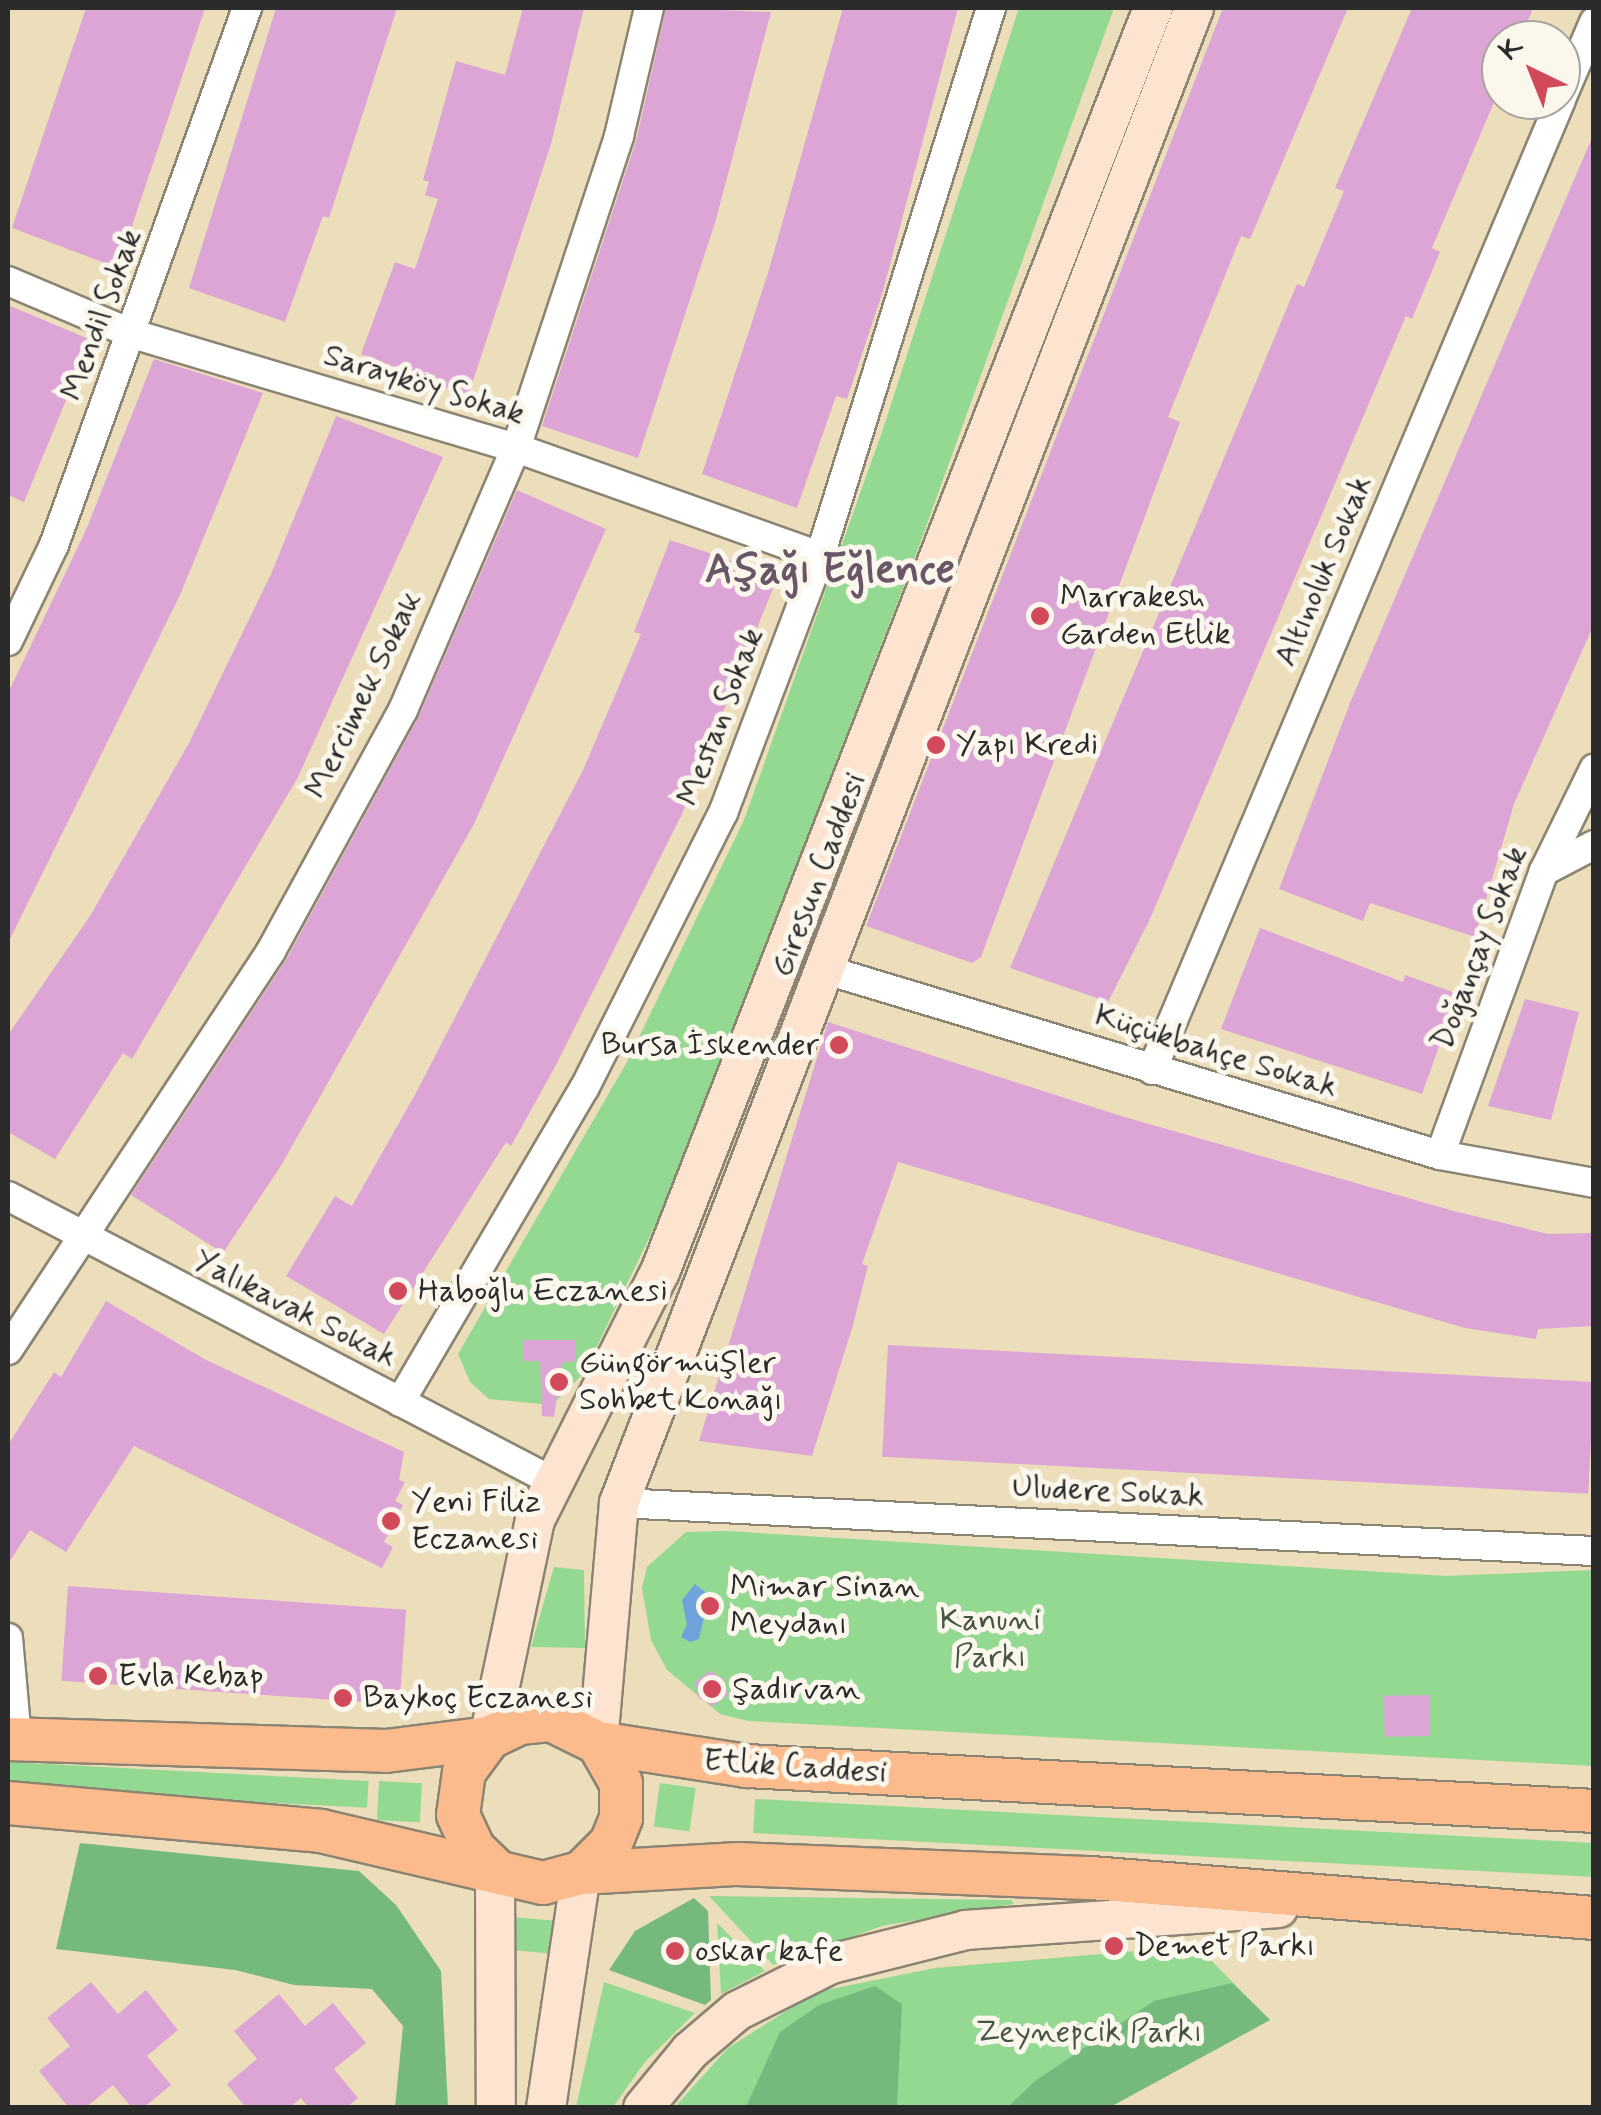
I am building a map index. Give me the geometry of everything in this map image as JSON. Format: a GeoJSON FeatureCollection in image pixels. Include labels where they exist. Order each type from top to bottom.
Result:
{"type":"FeatureCollection","features":[{"type":"Feature","properties":{"kind":"main road","name":"Giresun Caddesi"},"geometry":{"type":"LineString","coordinates":[[489,1738],[520,1581],[552,1480],[620,1362],[660,1272],[1152,8]]}},
{"type":"Feature","properties":{"kind":"main road","name":"Giresun Caddesi"},"geometry":{"type":"LineString","coordinates":[[598,1743],[619,1503],[1194,8]]}},
{"type":"Feature","properties":{"kind":"main road","name":"Etlik Caddesi"},"geometry":{"type":"LineString","coordinates":[[12,1739],[386,1751],[489,1738],[520,1723],[551,1720],[598,1743],[748,1766],[1594,1811]]}},
{"type":"Feature","properties":{"kind":"main road"},"geometry":{"type":"LineString","coordinates":[[489,1738],[464,1772],[458,1814],[474,1849],[495,1870],[496,2108]]}},
{"type":"Feature","properties":{"kind":"main road"},"geometry":{"type":"LineString","coordinates":[[546,2108],[581,1872],[610,1844],[620,1818],[621,1784],[598,1743]]}},
{"type":"Feature","properties":{"kind":"main road"},"geometry":{"type":"LineString","coordinates":[[8,1802],[321,1830],[543,1883],[581,1872],[738,1864],[974,1873],[1594,1918]]}},
{"type":"Feature","properties":{"kind":"main road"},"geometry":{"type":"LineString","coordinates":[[643,2108],[690,2051],[752,2000],[831,1964],[892,1946],[1030,1923],[1364,1904]]}},
{"type":"Feature","properties":{"kind":"street","name":"Mendil Sokak"},"geometry":{"type":"LineString","coordinates":[[8,642],[54,544],[134,334],[247,8]]}},
{"type":"Feature","properties":{"kind":"street","name":"Mercimek Sokak"},"geometry":{"type":"LineString","coordinates":[[8,1350],[290,917],[402,710],[516,448],[619,136],[649,8]]}},
{"type":"Feature","properties":{"kind":"street","name":"Mestan Sokak"},"geometry":{"type":"LineString","coordinates":[[400,1402],[585,1087],[723,813],[820,556],[991,8]]}},
{"type":"Feature","properties":{"kind":"street","name":"Altınoluk Sokak"},"geometry":{"type":"LineString","coordinates":[[1581,53],[1594,22]]}},
{"type":"Feature","properties":{"kind":"street","name":"Altınoluk Sokak"},"geometry":{"type":"LineString","coordinates":[[1152,1070],[1553,120]]}},
{"type":"Feature","properties":{"kind":"street","name":"Sarayköy Sokak"},"geometry":{"type":"LineString","coordinates":[[8,280],[134,334],[516,448],[820,556]]}},
{"type":"Feature","properties":{"kind":"street","name":"Doğançay Sokak"},"geometry":{"type":"LineString","coordinates":[[1440,1155],[1544,871],[1594,769]]}},
{"type":"Feature","properties":{"kind":"street"},"geometry":{"type":"LineString","coordinates":[[1544,871],[1594,845]]}},
{"type":"Feature","properties":{"kind":"street","name":"Küçükbahçe Sokak"},"geometry":{"type":"LineString","coordinates":[[823,970],[1440,1155],[1594,1183]]}},
{"type":"Feature","properties":{"kind":"street","name":"Yalıkavak Sokak"},"geometry":{"type":"LineString","coordinates":[[8,1196],[82,1240],[552,1480]]}},
{"type":"Feature","properties":{"kind":"street","name":"Uludere Sokak"},"geometry":{"type":"LineString","coordinates":[[619,1503],[1594,1551]]}},
{"type":"Feature","properties":{"kind":"street"},"geometry":{"type":"LineString","coordinates":[[8,1638],[12,1739]]}},
{"type":"Feature","properties":{"kind":"green space"},"geometry":{"type":"Polygon","coordinates":[[[1019,8],[1114,8],[915,557],[665,1205],[584,1373],[552,1405],[489,1399],[470,1382],[458,1354],[627,1062],[744,820],[883,429],[1019,8]]]}},
{"type":"Feature","properties":{"kind":"green space","name":"Kanuni Parkı"},"geometry":{"type":"Polygon","coordinates":[[[727,1531],[1446,1576],[1593,1570],[1593,1766],[748,1721],[720,1714],[667,1670],[651,1640],[642,1588],[647,1567],[686,1532],[727,1531]]]}},
{"type":"Feature","properties":{"kind":"green space"},"geometry":{"type":"Polygon","coordinates":[[[554,1567],[584,1570],[585,1648],[531,1647],[554,1567]]]}},
{"type":"Feature","properties":{"kind":"green space"},"geometry":{"type":"Polygon","coordinates":[[[8,1762],[369,1781],[367,1808],[8,1789],[8,1762]]]}},
{"type":"Feature","properties":{"kind":"green space"},"geometry":{"type":"Polygon","coordinates":[[[379,1781],[422,1783],[420,1822],[377,1820],[379,1781]]]}},
{"type":"Feature","properties":{"kind":"green space"},"geometry":{"type":"Polygon","coordinates":[[[660,1783],[696,1788],[690,1832],[654,1827],[660,1783]]]}},
{"type":"Feature","properties":{"kind":"green space"},"geometry":{"type":"Polygon","coordinates":[[[755,1799],[1593,1843],[1591,1877],[753,1833],[755,1799]]]}},
{"type":"Feature","properties":{"kind":"green space"},"geometry":{"type":"Polygon","coordinates":[[[80,1843],[359,1871],[396,1905],[441,1971],[448,2107],[395,2107],[403,2026],[372,1989],[294,1985],[235,1970],[56,1949],[80,1843]]]}},
{"type":"Feature","properties":{"kind":"green space"},"geometry":{"type":"Polygon","coordinates":[[[709,1896],[1011,1900],[1014,1904],[882,1926],[773,1965],[709,1896]]]}},
{"type":"Feature","properties":{"kind":"green space"},"geometry":{"type":"Polygon","coordinates":[[[694,1898],[708,1911],[711,2000],[705,2005],[609,1970],[635,1931],[694,1898]]]}},
{"type":"Feature","properties":{"kind":"green space"},"geometry":{"type":"Polygon","coordinates":[[[512,1917],[558,1921],[555,1954],[509,1950],[512,1917]]]}},
{"type":"Feature","properties":{"kind":"green space"},"geometry":{"type":"Polygon","coordinates":[[[717,1923],[765,1971],[721,1994],[721,1993],[717,1923]]]}},
{"type":"Feature","properties":{"kind":"green space","name":"Zeynepcik Parkı"},"geometry":{"type":"Polygon","coordinates":[[[1197,1946],[1270,2020],[1110,2107],[674,2108],[728,2048],[816,1992],[935,1968],[1197,1946]]]}},
{"type":"Feature","properties":{"kind":"green space"},"geometry":{"type":"Polygon","coordinates":[[[604,1982],[695,2013],[645,2062],[613,2107],[576,2107],[604,1982]]]}},
{"type":"Feature","properties":{"kind":"green space"},"geometry":{"type":"Polygon","coordinates":[[[1232,1983],[1270,2020],[1110,2107],[1008,2107],[1035,2081],[1154,2001],[1232,1983]]]}},
{"type":"Feature","properties":{"kind":"green space"},"geometry":{"type":"Polygon","coordinates":[[[875,1986],[902,2004],[897,2107],[746,2107],[780,2032],[819,2005],[875,1986]]]}},
{"type":"Feature","properties":{"kind":"water"},"geometry":{"type":"Polygon","coordinates":[[[695,1584],[709,1595],[699,1639],[690,1642],[681,1637],[687,1625],[682,1600],[695,1584]]]}},
{"type":"Feature","properties":{"kind":"building"},"geometry":{"type":"Polygon","coordinates":[[[86,8],[205,8],[118,268],[12,228],[86,8]]]}},
{"type":"Feature","properties":{"kind":"building"},"geometry":{"type":"Polygon","coordinates":[[[276,8],[397,8],[329,218],[323,216],[285,322],[189,288],[276,8]]]}},
{"type":"Feature","properties":{"kind":"building"},"geometry":{"type":"Polygon","coordinates":[[[523,8],[584,8],[551,144],[468,396],[361,354],[395,262],[415,269],[438,199],[425,195],[429,182],[423,180],[456,61],[505,75],[523,8]]]}},
{"type":"Feature","properties":{"kind":"building"},"geometry":{"type":"Polygon","coordinates":[[[666,8],[771,12],[715,223],[638,458],[542,426],[636,141],[666,8]]]}},
{"type":"Feature","properties":{"kind":"building"},"geometry":{"type":"Polygon","coordinates":[[[843,8],[958,8],[883,291],[847,399],[836,396],[797,508],[702,474],[768,273],[843,8]]]}},
{"type":"Feature","properties":{"kind":"building"},"geometry":{"type":"Polygon","coordinates":[[[1223,8],[1348,8],[1250,239],[1241,236],[1168,417],[1180,422],[981,957],[972,963],[866,926],[1223,8]]]}},
{"type":"Feature","properties":{"kind":"building"},"geometry":{"type":"Polygon","coordinates":[[[1412,8],[1533,8],[1528,20],[1481,20],[1481,120],[1487,120],[1432,248],[1440,252],[1412,319],[1406,316],[1150,919],[1108,1002],[1010,968],[1297,284],[1304,287],[1344,191],[1335,188],[1412,8]]]}},
{"type":"Feature","properties":{"kind":"building"},"geometry":{"type":"Polygon","coordinates":[[[1594,133],[1594,624],[1514,804],[1475,937],[1370,903],[1363,921],[1279,889],[1350,703],[1594,133]]]}},
{"type":"Feature","properties":{"kind":"building"},"geometry":{"type":"Polygon","coordinates":[[[8,305],[91,340],[24,502],[8,495],[8,305]]]}},
{"type":"Feature","properties":{"kind":"building"},"geometry":{"type":"Polygon","coordinates":[[[154,359],[263,393],[180,595],[8,943],[8,693],[86,530],[154,359]]]}},
{"type":"Feature","properties":{"kind":"building"},"geometry":{"type":"Polygon","coordinates":[[[336,416],[443,457],[298,777],[132,1059],[123,1053],[55,1159],[8,1132],[8,1035],[90,916],[189,743],[271,574],[336,416]]]}},
{"type":"Feature","properties":{"kind":"building"},"geometry":{"type":"Polygon","coordinates":[[[517,490],[606,529],[474,824],[282,1164],[223,1253],[131,1195],[286,960],[418,718],[517,490]]]}},
{"type":"Feature","properties":{"kind":"building"},"geometry":{"type":"Polygon","coordinates":[[[670,540],[778,576],[682,814],[556,1065],[511,1146],[506,1142],[384,1334],[286,1276],[335,1196],[352,1206],[417,1091],[584,768],[641,634],[634,632],[670,540]]]}},
{"type":"Feature","properties":{"kind":"building"},"geometry":{"type":"Polygon","coordinates":[[[1260,928],[1403,982],[1405,975],[1458,994],[1422,1094],[1221,1029],[1260,928]]]}},
{"type":"Feature","properties":{"kind":"building"},"geometry":{"type":"Polygon","coordinates":[[[1525,999],[1579,1012],[1551,1120],[1488,1106],[1525,999]]]}},
{"type":"Feature","properties":{"kind":"building"},"geometry":{"type":"Polygon","coordinates":[[[828,1022],[1121,1116],[1454,1211],[1548,1234],[1594,1233],[1594,1326],[1538,1329],[1536,1339],[1465,1328],[898,1162],[862,1264],[868,1266],[853,1325],[812,1456],[699,1441],[828,1022]]]}},
{"type":"Feature","properties":{"kind":"building"},"geometry":{"type":"Polygon","coordinates":[[[106,1301],[206,1360],[404,1452],[399,1480],[405,1482],[395,1501],[403,1505],[384,1542],[393,1547],[382,1568],[134,1446],[66,1552],[30,1530],[8,1564],[8,1445],[54,1372],[61,1377],[106,1301]]]}},
{"type":"Feature","properties":{"kind":"building"},"geometry":{"type":"Polygon","coordinates":[[[523,1340],[575,1340],[575,1361],[562,1363],[554,1417],[542,1416],[540,1361],[523,1361],[523,1340]]]}},
{"type":"Feature","properties":{"kind":"building"},"geometry":{"type":"Polygon","coordinates":[[[888,1345],[1594,1382],[1588,1494],[882,1457],[888,1345]]]}},
{"type":"Feature","properties":{"kind":"building"},"geometry":{"type":"Polygon","coordinates":[[[68,1586],[406,1610],[400,1704],[61,1681],[68,1586]]]}},
{"type":"Feature","properties":{"kind":"building","name":"Şadırvan"},"geometry":{"type":"Polygon","coordinates":[[[710,1671],[724,1679],[728,1695],[713,1706],[699,1698],[695,1682],[710,1671]]]}},
{"type":"Feature","properties":{"kind":"building"},"geometry":{"type":"Polygon","coordinates":[[[1429,1695],[1430,1736],[1385,1737],[1384,1696],[1429,1695]]]}},
{"type":"Feature","properties":{"kind":"building"},"geometry":{"type":"Polygon","coordinates":[[[91,1982],[118,2014],[146,1990],[178,2030],[147,2056],[171,2085],[143,2108],[132,2108],[113,2085],[85,2108],[69,2108],[39,2071],[70,2046],[47,2018],[91,1982]]]}},
{"type":"Feature","properties":{"kind":"building"},"geometry":{"type":"Polygon","coordinates":[[[279,1994],[305,2026],[333,2003],[366,2043],[334,2069],[358,2098],[346,2108],[309,2108],[301,2098],[289,2108],[246,2108],[227,2084],[257,2059],[234,2031],[279,1994]]]}},
{"type":"Feature","properties":{"kind":"place","name":"Marrakesh Garden Etlik"},"geometry":{"type":"Point","coordinates":[1040,616]}},
{"type":"Feature","properties":{"kind":"place","name":"Yapı Kredi"},"geometry":{"type":"Point","coordinates":[936,745]}},
{"type":"Feature","properties":{"kind":"place","name":"Bursa İskender"},"geometry":{"type":"Point","coordinates":[839,1045]}},
{"type":"Feature","properties":{"kind":"place","name":"Haboğlu Eczanesi"},"geometry":{"type":"Point","coordinates":[398,1291]}},
{"type":"Feature","properties":{"kind":"place","name":"Güngörmüşler Sohbet Konağı"},"geometry":{"type":"Point","coordinates":[559,1382]}},
{"type":"Feature","properties":{"kind":"place","name":"Yeni Filiz Eczanesi"},"geometry":{"type":"Point","coordinates":[391,1521]}},
{"type":"Feature","properties":{"kind":"place","name":"Mimar Sinan Meydanı"},"geometry":{"type":"Point","coordinates":[710,1606]}},
{"type":"Feature","properties":{"kind":"place","name":"Evla Kebap"},"geometry":{"type":"Point","coordinates":[98,1676]}},
{"type":"Feature","properties":{"kind":"place","name":"Şadırvan"},"geometry":{"type":"Point","coordinates":[712,1689]}},
{"type":"Feature","properties":{"kind":"place","name":"Baykoç Eczanesi"},"geometry":{"type":"Point","coordinates":[343,1698]}},
{"type":"Feature","properties":{"kind":"place","name":"Demet Parkı"},"geometry":{"type":"Point","coordinates":[1114,1946]}},
{"type":"Feature","properties":{"kind":"place","name":"oskar kafe"},"geometry":{"type":"Point","coordinates":[675,1951]}},
{"type":"Feature","properties":{"kind":"district","name":"Aşağı Eğlence"},"geometry":{"type":"Point","coordinates":[830,571]}}]}
